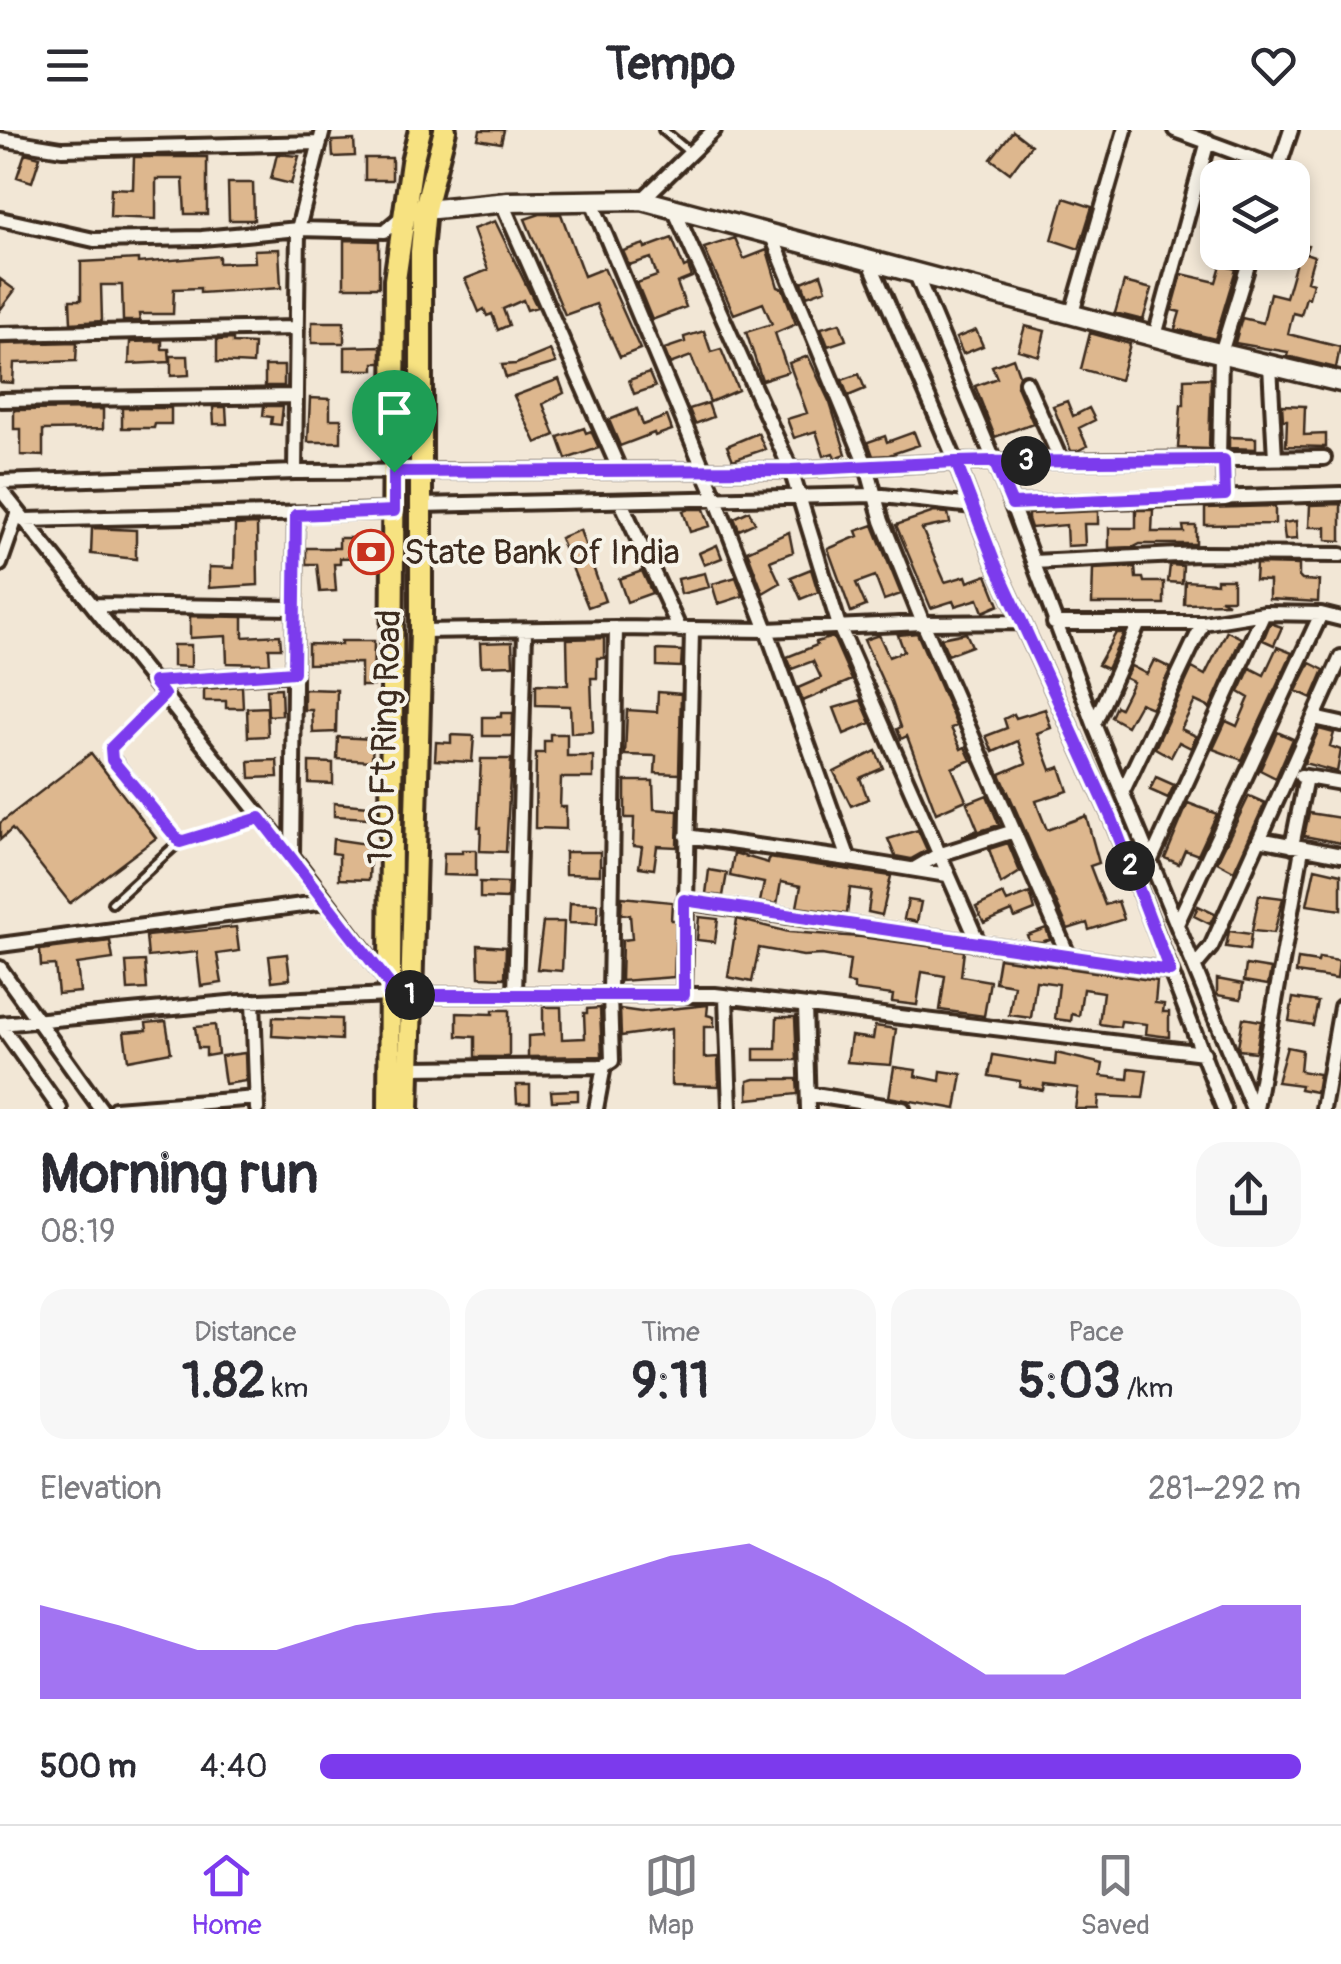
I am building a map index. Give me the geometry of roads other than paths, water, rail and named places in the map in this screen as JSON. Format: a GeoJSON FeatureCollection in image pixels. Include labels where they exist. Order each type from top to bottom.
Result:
{"type":"FeatureCollection","features":[{"type":"Feature","properties":{"kind":"main road","name":"100 Ft Ring Road"},"geometry":{"type":"LineString","coordinates":[[389,1109],[421,631],[420,320],[414,211],[420,130]]}},
{"type":"Feature","properties":{"kind":"main road","name":"100 Ft Ring Road"},"geometry":{"type":"LineString","coordinates":[[408,1109],[409,1068],[396,992],[396,280],[414,211],[445,130]]}},
{"type":"Feature","properties":{"kind":"main road"},"geometry":{"type":"LineString","coordinates":[[414,211],[642,200],[1341,382]]}},
{"type":"Feature","properties":{"kind":"street"},"geometry":{"type":"LineString","coordinates":[[642,200],[714,130]]}},
{"type":"Feature","properties":{"kind":"street"},"geometry":{"type":"LineString","coordinates":[[1072,314],[1125,130]]}},
{"type":"Feature","properties":{"kind":"street"},"geometry":{"type":"LineString","coordinates":[[1175,130],[1248,160]]}},
{"type":"Feature","properties":{"kind":"street"},"geometry":{"type":"LineString","coordinates":[[1281,160],[1291,130]]}},
{"type":"Feature","properties":{"kind":"street"},"geometry":{"type":"LineString","coordinates":[[0,138],[62,150],[321,136],[298,229],[295,472]]}},
{"type":"Feature","properties":{"kind":"street"},"geometry":{"type":"LineString","coordinates":[[1155,336],[1208,141]]}},
{"type":"Feature","properties":{"kind":"street"},"geometry":{"type":"LineString","coordinates":[[591,200],[768,630],[849,859]]}},
{"type":"Feature","properties":{"kind":"street"},"geometry":{"type":"LineString","coordinates":[[503,205],[619,469]]}},
{"type":"Feature","properties":{"kind":"street"},"geometry":{"type":"LineString","coordinates":[[673,207],[791,470],[839,626],[978,942]]}},
{"type":"Feature","properties":{"kind":"street"},"geometry":{"type":"LineString","coordinates":[[0,219],[94,240],[202,238],[298,229],[384,231],[414,211]]}},
{"type":"Feature","properties":{"kind":"street"},"geometry":{"type":"LineString","coordinates":[[771,234],[867,467],[874,495],[924,623],[1068,955]]}},
{"type":"Feature","properties":{"kind":"street"},"geometry":{"type":"LineString","coordinates":[[868,260],[1022,622],[1112,819],[1224,1109]]}},
{"type":"Feature","properties":{"kind":"street"},"geometry":{"type":"LineString","coordinates":[[1223,474],[1221,353],[1246,270]]}},
{"type":"Feature","properties":{"kind":"street"},"geometry":{"type":"LineString","coordinates":[[915,272],[1012,504],[1094,724],[1255,1109]]}},
{"type":"Feature","properties":{"kind":"street"},"geometry":{"type":"LineString","coordinates":[[0,334],[298,328]]}},
{"type":"Feature","properties":{"kind":"street"},"geometry":{"type":"LineString","coordinates":[[1270,364],[1275,458]]}},
{"type":"Feature","properties":{"kind":"street"},"geometry":{"type":"LineString","coordinates":[[1026,382],[1061,461]]}},
{"type":"Feature","properties":{"kind":"street"},"geometry":{"type":"LineString","coordinates":[[0,400],[296,396]]}},
{"type":"Feature","properties":{"kind":"street"},"geometry":{"type":"LineString","coordinates":[[1012,504],[1223,474],[1275,458],[1324,458]]}},
{"type":"Feature","properties":{"kind":"street"},"geometry":{"type":"LineString","coordinates":[[0,490],[295,472],[791,470],[1061,461],[1223,474],[1341,494]]}},
{"type":"Feature","properties":{"kind":"street"},"geometry":{"type":"LineString","coordinates":[[0,490],[396,992]]}},
{"type":"Feature","properties":{"kind":"street"},"geometry":{"type":"LineString","coordinates":[[420,505],[874,495],[973,506]]}},
{"type":"Feature","properties":{"kind":"street"},"geometry":{"type":"LineString","coordinates":[[621,502],[686,630],[684,995]]}},
{"type":"Feature","properties":{"kind":"street"},"geometry":{"type":"LineString","coordinates":[[22,516],[394,511]]}},
{"type":"Feature","properties":{"kind":"street"},"geometry":{"type":"LineString","coordinates":[[292,856],[296,515]]}},
{"type":"Feature","properties":{"kind":"street"},"geometry":{"type":"LineString","coordinates":[[0,564],[22,516]]}},
{"type":"Feature","properties":{"kind":"street"},"geometry":{"type":"LineString","coordinates":[[1033,562],[1200,554],[1341,555]]}},
{"type":"Feature","properties":{"kind":"street"},"geometry":{"type":"LineString","coordinates":[[94,605],[295,608]]}},
{"type":"Feature","properties":{"kind":"street"},"geometry":{"type":"LineString","coordinates":[[1054,623],[1204,623],[1264,613],[1320,614],[1341,619]]}},
{"type":"Feature","properties":{"kind":"street"},"geometry":{"type":"LineString","coordinates":[[1151,860],[1264,613]]}},
{"type":"Feature","properties":{"kind":"street"},"geometry":{"type":"LineString","coordinates":[[1176,924],[1320,614]]}},
{"type":"Feature","properties":{"kind":"street"},"geometry":{"type":"LineString","coordinates":[[421,631],[768,630],[1022,622]]}},
{"type":"Feature","properties":{"kind":"street"},"geometry":{"type":"LineString","coordinates":[[1094,724],[1139,623]]}},
{"type":"Feature","properties":{"kind":"street"},"geometry":{"type":"LineString","coordinates":[[1123,791],[1204,623]]}},
{"type":"Feature","properties":{"kind":"street"},"geometry":{"type":"LineString","coordinates":[[596,1109],[604,1066],[614,1057],[610,994],[616,628]]}},
{"type":"Feature","properties":{"kind":"street"},"geometry":{"type":"LineString","coordinates":[[515,994],[525,631]]}},
{"type":"Feature","properties":{"kind":"street"},"geometry":{"type":"LineString","coordinates":[[1196,966],[1211,947],[1339,665]]}},
{"type":"Feature","properties":{"kind":"street"},"geometry":{"type":"LineString","coordinates":[[154,682],[294,672]]}},
{"type":"Feature","properties":{"kind":"street"},"geometry":{"type":"LineString","coordinates":[[1314,718],[1341,724]]}},
{"type":"Feature","properties":{"kind":"street"},"geometry":{"type":"LineString","coordinates":[[1289,774],[1341,783]]}},
{"type":"Feature","properties":{"kind":"street"},"geometry":{"type":"LineString","coordinates":[[1255,1109],[1306,777]]}},
{"type":"Feature","properties":{"kind":"street"},"geometry":{"type":"LineString","coordinates":[[276,836],[292,819]]}},
{"type":"Feature","properties":{"kind":"street"},"geometry":{"type":"LineString","coordinates":[[914,869],[938,854],[1014,831]]}},
{"type":"Feature","properties":{"kind":"street"},"geometry":{"type":"LineString","coordinates":[[686,836],[947,875]]}},
{"type":"Feature","properties":{"kind":"street"},"geometry":{"type":"LineString","coordinates":[[1260,839],[1341,855]]}},
{"type":"Feature","properties":{"kind":"street"},"geometry":{"type":"LineString","coordinates":[[684,900],[1170,971]]}},
{"type":"Feature","properties":{"kind":"street"},"geometry":{"type":"LineString","coordinates":[[0,945],[325,902]]}},
{"type":"Feature","properties":{"kind":"street"},"geometry":{"type":"LineString","coordinates":[[0,968],[101,1109]]}},
{"type":"Feature","properties":{"kind":"street"},"geometry":{"type":"LineString","coordinates":[[60,1109],[0,1024],[37,1018],[396,992],[684,995],[1204,1054]]}},
{"type":"Feature","properties":{"kind":"street"},"geometry":{"type":"LineString","coordinates":[[726,997],[730,1109]]}},
{"type":"Feature","properties":{"kind":"street"},"geometry":{"type":"LineString","coordinates":[[115,1109],[258,1103],[253,1001]]}},
{"type":"Feature","properties":{"kind":"street"},"geometry":{"type":"LineString","coordinates":[[805,1006],[808,1109]]}},
{"type":"Feature","properties":{"kind":"street"},"geometry":{"type":"LineString","coordinates":[[1323,1109],[1341,1007]]}},
{"type":"Feature","properties":{"kind":"street"},"geometry":{"type":"LineString","coordinates":[[409,1068],[604,1066]]}},
{"type":"Feature","properties":{"kind":"street"},"geometry":{"type":"LineString","coordinates":[[808,1094],[903,1109]]}},
{"type":"Feature","properties":{"kind":"lane"},"geometry":{"type":"LineString","coordinates":[[663,130],[690,153]]}},
{"type":"Feature","properties":{"kind":"lane"},"geometry":{"type":"LineString","coordinates":[[164,695],[114,742],[111,754],[180,842]]}},
{"type":"Feature","properties":{"kind":"lane"},"geometry":{"type":"LineString","coordinates":[[112,902],[180,842],[260,818]]}},
{"type":"Feature","properties":{"kind":"place","name":"State Bank of India"},"geometry":{"type":"Point","coordinates":[371,552]}}]}
